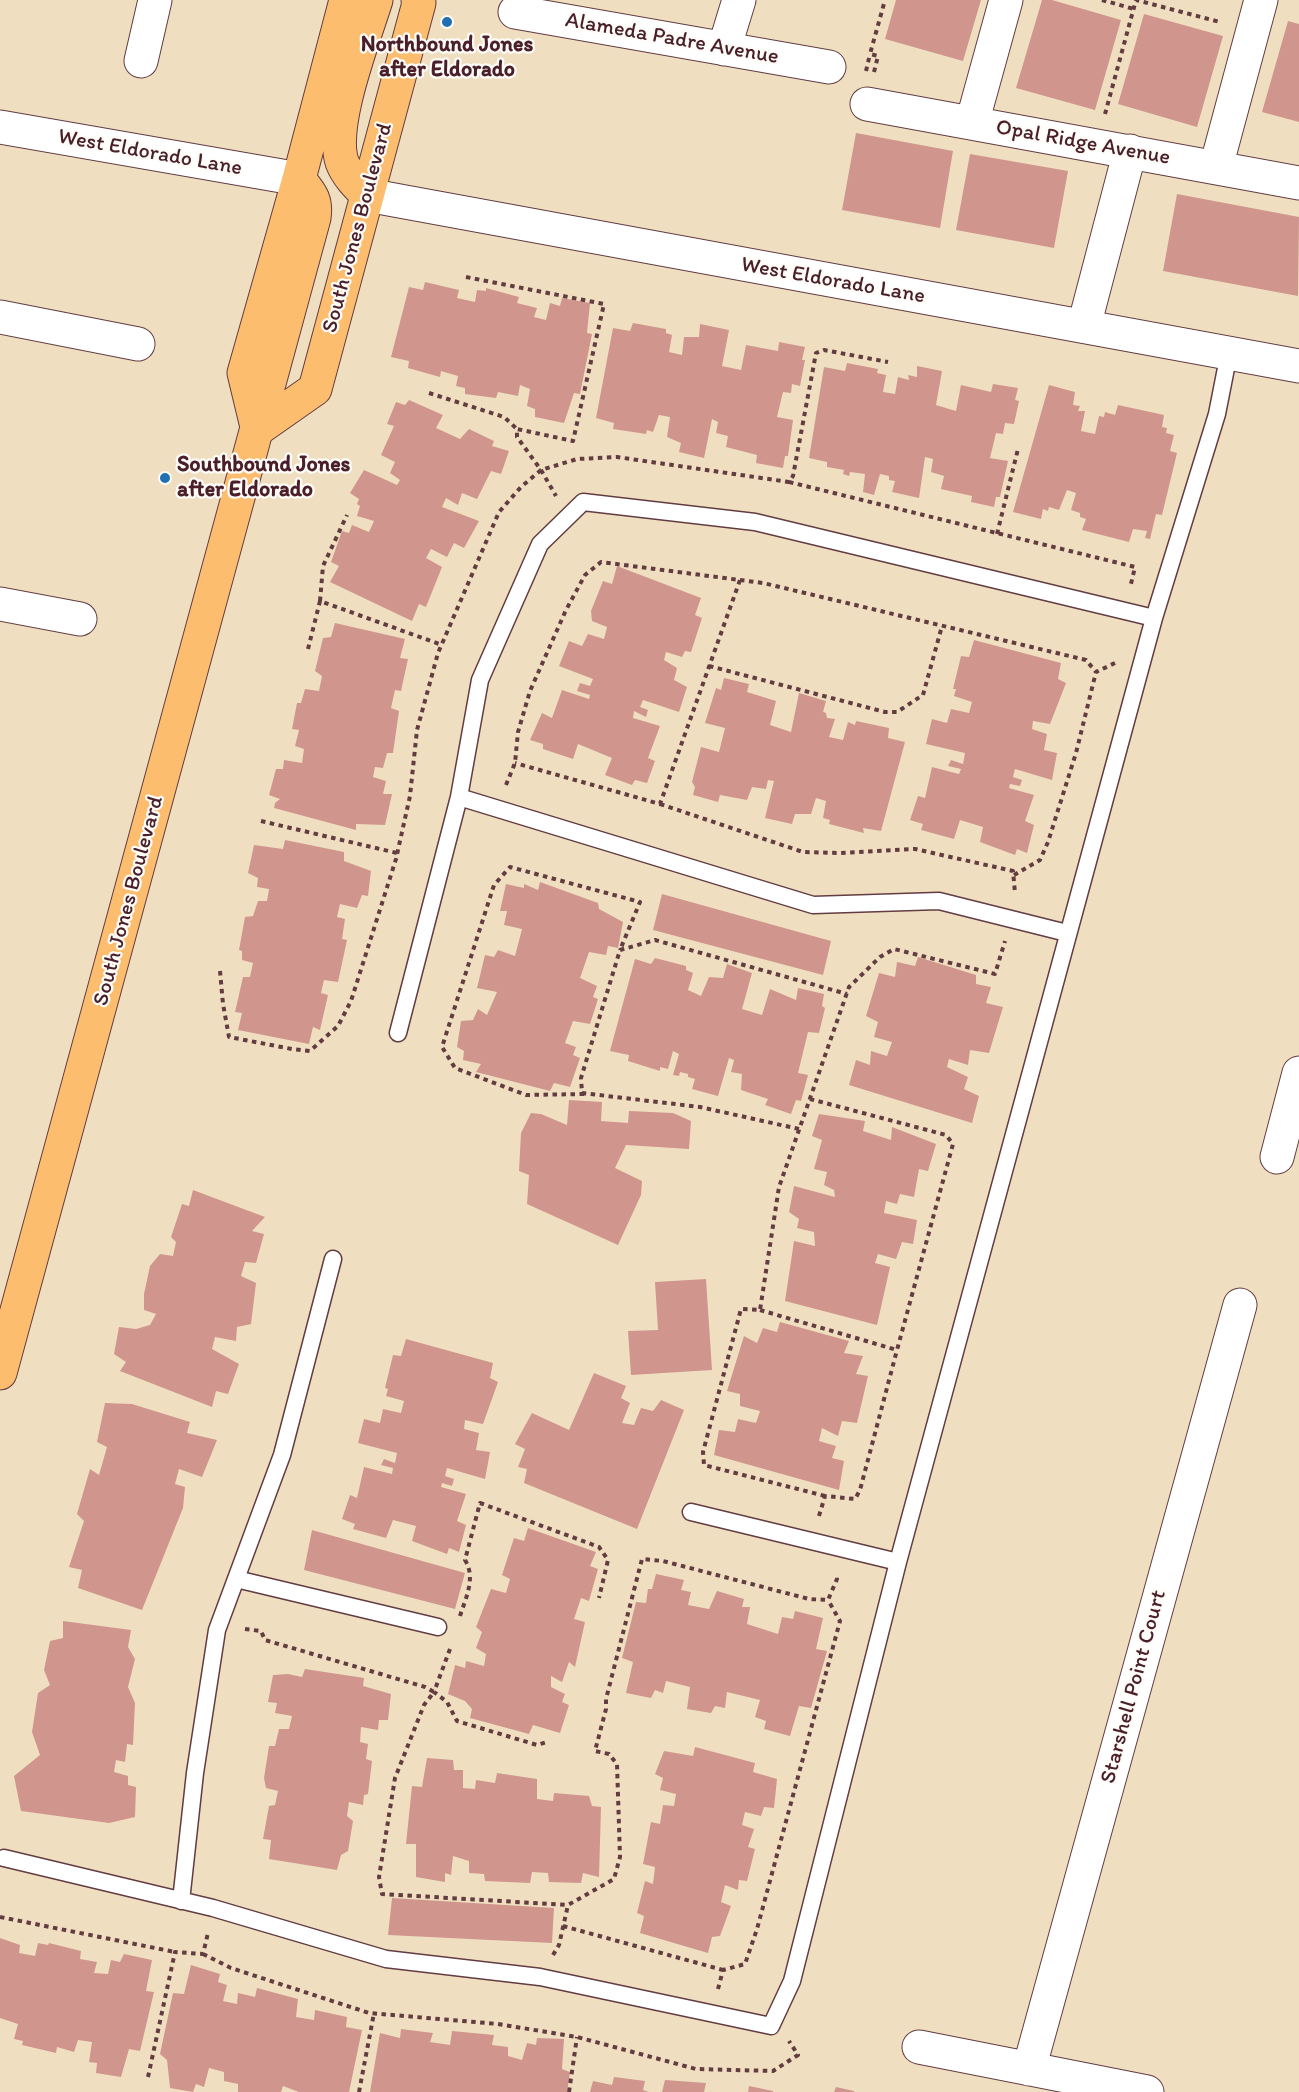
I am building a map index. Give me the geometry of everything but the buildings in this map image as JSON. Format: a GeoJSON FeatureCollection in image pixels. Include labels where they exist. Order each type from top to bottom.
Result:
{"type":"FeatureCollection","features":[{"type":"Feature","properties":{"kind":"main road","name":"South Jones Boulevard"},"geometry":{"type":"LineString","coordinates":[[0,1374],[258,429],[244,373],[299,179],[346,0]]}},
{"type":"Feature","properties":{"kind":"main road"},"geometry":{"type":"LineString","coordinates":[[367,195],[352,180],[343,164],[339,149],[346,100],[376,0]]}},
{"type":"Feature","properties":{"kind":"main road","name":"South Jones Boulevard"},"geometry":{"type":"LineString","coordinates":[[258,429],[315,389],[418,0]]}},
{"type":"Feature","properties":{"kind":"street"},"geometry":{"type":"LineString","coordinates":[[141,61],[155,0]]}},
{"type":"Feature","properties":{"kind":"street"},"geometry":{"type":"LineString","coordinates":[[724,49],[739,0]]}},
{"type":"Feature","properties":{"kind":"street"},"geometry":{"type":"LineString","coordinates":[[972,123],[1006,0]]}},
{"type":"Feature","properties":{"kind":"street"},"geometry":{"type":"LineString","coordinates":[[1216,167],[1261,0]]}},
{"type":"Feature","properties":{"kind":"street","name":"Alameda Padre Avenue"},"geometry":{"type":"LineString","coordinates":[[515,12],[829,67]]}},
{"type":"Feature","properties":{"kind":"street","name":"Opal Ridge Avenue"},"geometry":{"type":"LineString","coordinates":[[867,104],[1299,183]]}},
{"type":"Feature","properties":{"kind":"street","name":"West Eldorado Lane"},"geometry":{"type":"LineString","coordinates":[[0,127],[299,179]]}},
{"type":"Feature","properties":{"kind":"street"},"geometry":{"type":"LineString","coordinates":[[1084,326],[1130,152]]}},
{"type":"Feature","properties":{"kind":"street","name":"West Eldorado Lane"},"geometry":{"type":"LineString","coordinates":[[367,195],[1299,366]]}},
{"type":"Feature","properties":{"kind":"street"},"geometry":{"type":"LineString","coordinates":[[0,317],[138,344]]}},
{"type":"Feature","properties":{"kind":"street"},"geometry":{"type":"LineString","coordinates":[[0,604],[80,619]]}},
{"type":"Feature","properties":{"kind":"street"},"geometry":{"type":"LineString","coordinates":[[1276,1157],[1299,1073]]}},
{"type":"Feature","properties":{"kind":"street","name":"Starshell Point Court"},"geometry":{"type":"LineString","coordinates":[[1029,2069],[1240,1305]]}},
{"type":"Feature","properties":{"kind":"street"},"geometry":{"type":"LineString","coordinates":[[919,2048],[1147,2092]]}},
{"type":"Feature","properties":{"kind":"lane"},"geometry":{"type":"LineString","coordinates":[[4,1858],[213,1908],[386,1959],[540,1977],[771,2026],[792,1981],[898,1562],[1154,618],[1217,414],[1229,353]]}},
{"type":"Feature","properties":{"kind":"lane"},"geometry":{"type":"LineString","coordinates":[[398,1033],[459,797],[480,680],[540,544],[583,502],[755,522],[1154,618]]}},
{"type":"Feature","properties":{"kind":"lane"},"geometry":{"type":"LineString","coordinates":[[459,797],[813,905],[939,901],[1067,933]]}},
{"type":"Feature","properties":{"kind":"lane"},"geometry":{"type":"LineString","coordinates":[[182,1901],[195,1773],[218,1626],[282,1455],[333,1259]]}},
{"type":"Feature","properties":{"kind":"lane"},"geometry":{"type":"LineString","coordinates":[[691,1512],[898,1562]]}},
{"type":"Feature","properties":{"kind":"lane"},"geometry":{"type":"LineString","coordinates":[[236,1579],[438,1627]]}},
{"type":"Feature","properties":{"kind":"path"},"geometry":{"type":"LineString","coordinates":[[867,104],[878,56],[870,54],[885,0]]}},
{"type":"Feature","properties":{"kind":"path"},"geometry":{"type":"LineString","coordinates":[[1102,0],[1134,9]]}},
{"type":"Feature","properties":{"kind":"path"},"geometry":{"type":"LineString","coordinates":[[1104,119],[1136,0],[1253,31]]}},
{"type":"Feature","properties":{"kind":"path"},"geometry":{"type":"LineString","coordinates":[[429,393],[504,417],[517,429],[573,441],[604,304],[466,277]]}},
{"type":"Feature","properties":{"kind":"path"},"geometry":{"type":"LineString","coordinates":[[789,483],[793,476],[816,352],[824,350],[888,362]]}},
{"type":"Feature","properties":{"kind":"path"},"geometry":{"type":"LineString","coordinates":[[517,429],[517,437],[541,470],[569,517]]}},
{"type":"Feature","properties":{"kind":"path"},"geometry":{"type":"LineString","coordinates":[[997,534],[1018,449]]}},
{"type":"Feature","properties":{"kind":"path"},"geometry":{"type":"LineString","coordinates":[[220,971],[229,1037],[310,1051],[338,1026],[351,1001],[397,853],[410,796],[417,730],[442,645],[499,512],[521,487],[541,470],[576,459],[616,457],[789,483],[1135,567],[1130,590],[1132,613]]}},
{"type":"Feature","properties":{"kind":"path"},"geometry":{"type":"LineString","coordinates":[[308,649],[320,601],[323,566],[346,516]]}},
{"type":"Feature","properties":{"kind":"path"},"geometry":{"type":"LineString","coordinates":[[496,808],[515,763],[518,732],[530,691],[566,610],[585,575],[601,562],[763,583],[1086,660],[1096,672]]}},
{"type":"Feature","properties":{"kind":"path"},"geometry":{"type":"LineString","coordinates":[[660,804],[740,580]]}},
{"type":"Feature","properties":{"kind":"path"},"geometry":{"type":"LineString","coordinates":[[320,601],[442,645]]}},
{"type":"Feature","properties":{"kind":"path"},"geometry":{"type":"LineString","coordinates":[[709,666],[885,712],[897,712],[923,695],[942,626]]}},
{"type":"Feature","properties":{"kind":"path"},"geometry":{"type":"LineString","coordinates":[[1096,672],[1120,660]]}},
{"type":"Feature","properties":{"kind":"path"},"geometry":{"type":"LineString","coordinates":[[1014,875],[1040,860],[1048,842],[1076,753],[1096,672]]}},
{"type":"Feature","properties":{"kind":"path"},"geometry":{"type":"LineString","coordinates":[[515,763],[660,804],[803,852],[840,853],[915,849],[1013,872],[1014,907],[995,974],[894,949],[880,957],[849,987],[779,1187],[760,1310]]}},
{"type":"Feature","properties":{"kind":"path"},"geometry":{"type":"LineString","coordinates":[[261,821],[397,853]]}},
{"type":"Feature","properties":{"kind":"path"},"geometry":{"type":"LineString","coordinates":[[584,1094],[581,1078],[620,950],[640,903],[510,867],[495,885],[442,1047],[454,1068],[526,1095],[584,1094],[700,1107],[799,1129]]}},
{"type":"Feature","properties":{"kind":"path"},"geometry":{"type":"LineString","coordinates":[[620,950],[655,940],[847,994]]}},
{"type":"Feature","properties":{"kind":"path"},"geometry":{"type":"LineString","coordinates":[[810,1099],[946,1135],[953,1144],[860,1490],[855,1499],[825,1496],[704,1464],[703,1452],[741,1309],[760,1310],[897,1350]]}},
{"type":"Feature","properties":{"kind":"path"},"geometry":{"type":"LineString","coordinates":[[825,1496],[815,1530],[819,1543],[836,1564],[837,1579],[828,1600]]}},
{"type":"Feature","properties":{"kind":"path"},"geometry":{"type":"LineString","coordinates":[[459,1621],[471,1580],[470,1569],[465,1560],[480,1503],[599,1547],[608,1560],[599,1598]]}},
{"type":"Feature","properties":{"kind":"path"},"geometry":{"type":"LineString","coordinates":[[452,1643],[434,1692],[424,1706],[395,1778],[379,1877],[382,1894],[568,1905],[614,1879],[620,1857],[617,1764],[609,1754],[595,1751],[642,1559],[663,1561],[809,1599],[828,1600]]}},
{"type":"Feature","properties":{"kind":"path"},"geometry":{"type":"LineString","coordinates":[[563,1926],[723,1970],[745,1964],[757,1929],[840,1621],[828,1600]]}},
{"type":"Feature","properties":{"kind":"path"},"geometry":{"type":"LineString","coordinates":[[218,1626],[261,1631],[265,1640],[425,1687],[447,1702],[457,1720],[537,1745],[547,1742]]}},
{"type":"Feature","properties":{"kind":"path"},"geometry":{"type":"LineString","coordinates":[[540,1977],[559,1946],[568,1905]]}},
{"type":"Feature","properties":{"kind":"path"},"geometry":{"type":"LineString","coordinates":[[203,1954],[213,1908]]}},
{"type":"Feature","properties":{"kind":"path"},"geometry":{"type":"LineString","coordinates":[[0,1917],[175,1952],[203,1954],[231,1968],[374,2013],[498,2024],[577,2037],[696,2069],[773,2071],[798,2055],[774,2019]]}},
{"type":"Feature","properties":{"kind":"path"},"geometry":{"type":"LineString","coordinates":[[148,2077],[175,1952]]}},
{"type":"Feature","properties":{"kind":"path"},"geometry":{"type":"LineString","coordinates":[[713,2014],[723,1970]]}},
{"type":"Feature","properties":{"kind":"path"},"geometry":{"type":"LineString","coordinates":[[359,2092],[374,2013]]}},
{"type":"Feature","properties":{"kind":"path"},"geometry":{"type":"LineString","coordinates":[[569,2092],[577,2037]]}},
{"type":"Feature","properties":{"kind":"place","name":"Northbound Jones after Eldorado"},"geometry":{"type":"Point","coordinates":[447,22]}},
{"type":"Feature","properties":{"kind":"place","name":"Southbound Jones after Eldorado"},"geometry":{"type":"Point","coordinates":[165,478]}}]}
